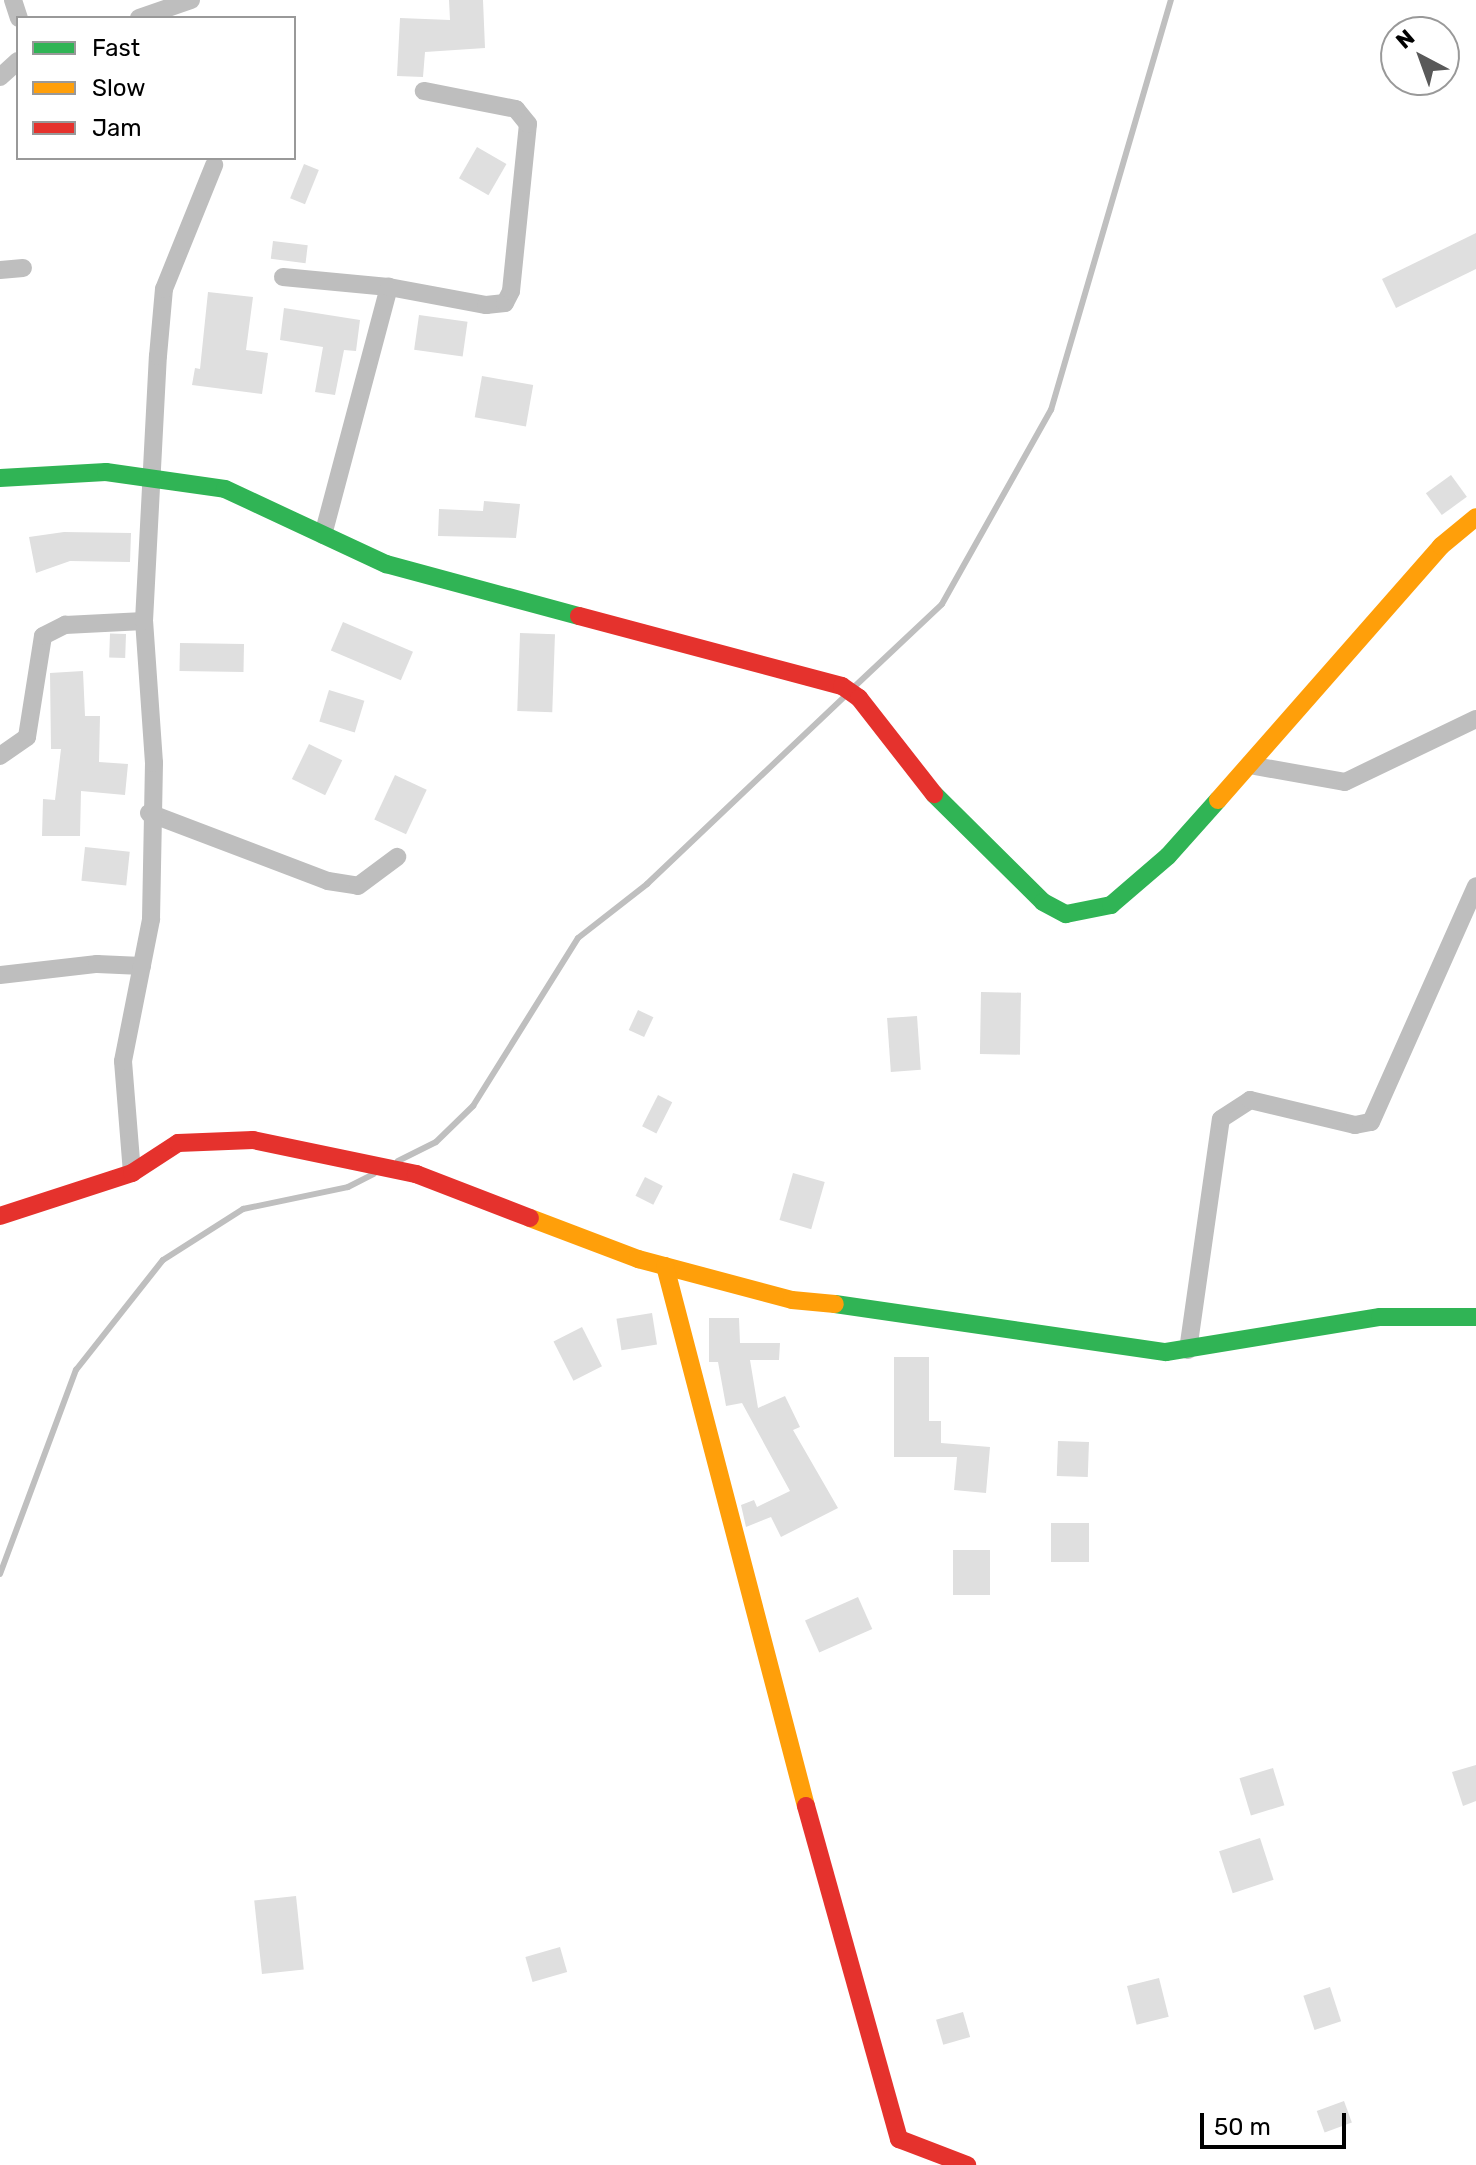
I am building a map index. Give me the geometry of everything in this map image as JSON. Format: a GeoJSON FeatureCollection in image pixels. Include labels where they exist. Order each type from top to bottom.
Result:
{"type":"FeatureCollection","features":[{"type":"Feature","properties":{"kind":"street"},"geometry":{"type":"LineString","coordinates":[[145,16],[191,0]]}},
{"type":"Feature","properties":{"kind":"street"},"geometry":{"type":"LineString","coordinates":[[0,77],[16,63]]}},
{"type":"Feature","properties":{"kind":"street"},"geometry":{"type":"LineString","coordinates":[[283,277],[389,287],[486,305],[505,303],[511,291],[528,124],[516,109],[424,91]]}},
{"type":"Feature","properties":{"kind":"street"},"geometry":{"type":"LineString","coordinates":[[132,1173],[123,1061],[128,1011],[142,966],[151,919],[149,813],[154,763],[144,621],[151,475],[158,444],[164,289],[214,165]]}},
{"type":"Feature","properties":{"kind":"street"},"geometry":{"type":"LineString","coordinates":[[0,270],[23,268]]}},
{"type":"Feature","properties":{"kind":"street"},"geometry":{"type":"LineString","coordinates":[[323,535],[389,287]]}},
{"type":"Feature","properties":{"kind":"street"},"geometry":{"type":"LineString","coordinates":[[0,478],[151,475],[225,489],[386,564],[842,686],[943,805],[1043,902],[1066,914],[1097,910],[1125,895],[1249,765],[1441,546],[1476,517]]}},
{"type":"Feature","properties":{"kind":"street"},"geometry":{"type":"LineString","coordinates":[[0,756],[27,737],[43,636],[65,625],[144,621]]}},
{"type":"Feature","properties":{"kind":"street"},"geometry":{"type":"LineString","coordinates":[[1249,765],[1345,782],[1476,719]]}},
{"type":"Feature","properties":{"kind":"street"},"geometry":{"type":"LineString","coordinates":[[149,813],[328,881],[358,886],[397,857]]}},
{"type":"Feature","properties":{"kind":"street"},"geometry":{"type":"LineString","coordinates":[[1188,1350],[1221,1119],[1250,1100],[1355,1125],[1371,1122],[1476,886]]}},
{"type":"Feature","properties":{"kind":"street"},"geometry":{"type":"LineString","coordinates":[[0,975],[97,964],[142,966]]}},
{"type":"Feature","properties":{"kind":"street"},"geometry":{"type":"LineString","coordinates":[[0,1216],[132,1173],[178,1143],[215,1139],[338,1154],[416,1174],[665,1266],[792,1300],[1188,1350],[1380,1317],[1476,1317]]}},
{"type":"Feature","properties":{"kind":"street"},"geometry":{"type":"LineString","coordinates":[[665,1266],[767,1669],[899,2139],[967,2165]]}},
{"type":"Feature","properties":{"kind":"building"},"geometry":{"type":"Polygon","coordinates":[[[449,0],[483,0],[485,48],[425,52],[423,77],[397,76],[400,18],[450,20],[449,0]]]}},
{"type":"Feature","properties":{"kind":"building"},"geometry":{"type":"Polygon","coordinates":[[[477,147],[506,164],[488,195],[459,178],[477,147]]]}},
{"type":"Feature","properties":{"kind":"building"},"geometry":{"type":"Polygon","coordinates":[[[304,164],[319,170],[305,204],[290,198],[304,164]]]}},
{"type":"Feature","properties":{"kind":"building"},"geometry":{"type":"Polygon","coordinates":[[[1476,233],[1476,269],[1396,308],[1382,279],[1476,233]]]}},
{"type":"Feature","properties":{"kind":"building"},"geometry":{"type":"Polygon","coordinates":[[[273,241],[308,245],[306,263],[271,259],[273,241]]]}},
{"type":"Feature","properties":{"kind":"building"},"geometry":{"type":"Polygon","coordinates":[[[208,292],[253,297],[246,350],[268,353],[262,394],[192,385],[195,368],[200,369],[208,292]]]}},
{"type":"Feature","properties":{"kind":"building"},"geometry":{"type":"Polygon","coordinates":[[[284,308],[360,320],[356,351],[344,350],[335,395],[315,392],[323,347],[280,340],[284,308]]]}},
{"type":"Feature","properties":{"kind":"building"},"geometry":{"type":"Polygon","coordinates":[[[419,315],[468,322],[463,356],[414,350],[419,315]]]}},
{"type":"Feature","properties":{"kind":"building"},"geometry":{"type":"Polygon","coordinates":[[[482,376],[533,385],[526,426],[475,417],[482,376]]]}},
{"type":"Feature","properties":{"kind":"building"},"geometry":{"type":"Polygon","coordinates":[[[1451,475],[1467,497],[1442,515],[1426,493],[1451,475]]]}},
{"type":"Feature","properties":{"kind":"building"},"geometry":{"type":"Polygon","coordinates":[[[484,501],[520,504],[516,538],[438,536],[439,509],[483,511],[484,501]]]}},
{"type":"Feature","properties":{"kind":"building"},"geometry":{"type":"Polygon","coordinates":[[[64,532],[131,533],[130,562],[70,561],[36,573],[29,537],[64,532]]]}},
{"type":"Feature","properties":{"kind":"building"},"geometry":{"type":"Polygon","coordinates":[[[343,622],[413,652],[401,680],[331,651],[343,622]]]}},
{"type":"Feature","properties":{"kind":"building"},"geometry":{"type":"Polygon","coordinates":[[[110,633],[126,634],[125,658],[109,657],[110,633]]]}},
{"type":"Feature","properties":{"kind":"building"},"geometry":{"type":"Polygon","coordinates":[[[520,633],[555,634],[552,712],[517,711],[520,633]]]}},
{"type":"Feature","properties":{"kind":"building"},"geometry":{"type":"Polygon","coordinates":[[[180,643],[244,644],[244,672],[180,671],[180,643]]]}},
{"type":"Feature","properties":{"kind":"building"},"geometry":{"type":"Polygon","coordinates":[[[83,671],[85,716],[100,716],[99,762],[128,764],[125,795],[81,791],[80,836],[42,836],[43,799],[55,800],[61,749],[51,749],[50,673],[83,671]]]}},
{"type":"Feature","properties":{"kind":"building"},"geometry":{"type":"Polygon","coordinates":[[[329,690],[364,701],[355,732],[319,722],[329,690]]]}},
{"type":"Feature","properties":{"kind":"building"},"geometry":{"type":"Polygon","coordinates":[[[309,744],[342,760],[325,795],[292,779],[309,744]]]}},
{"type":"Feature","properties":{"kind":"building"},"geometry":{"type":"Polygon","coordinates":[[[395,775],[427,790],[406,834],[374,819],[395,775]]]}},
{"type":"Feature","properties":{"kind":"building"},"geometry":{"type":"Polygon","coordinates":[[[85,847],[130,852],[126,886],[81,881],[85,847]]]}},
{"type":"Feature","properties":{"kind":"building"},"geometry":{"type":"Polygon","coordinates":[[[981,992],[1021,993],[1020,1055],[980,1054],[981,992]]]}},
{"type":"Feature","properties":{"kind":"building"},"geometry":{"type":"Polygon","coordinates":[[[638,1010],[653,1017],[644,1037],[629,1030],[638,1010]]]}},
{"type":"Feature","properties":{"kind":"building"},"geometry":{"type":"Polygon","coordinates":[[[917,1016],[921,1070],[891,1072],[887,1018],[917,1016]]]}},
{"type":"Feature","properties":{"kind":"building"},"geometry":{"type":"Polygon","coordinates":[[[658,1095],[672,1102],[656,1133],[642,1126],[658,1095]]]}},
{"type":"Feature","properties":{"kind":"building"},"geometry":{"type":"Polygon","coordinates":[[[793,1173],[825,1182],[811,1229],[779,1220],[793,1173]]]}},
{"type":"Feature","properties":{"kind":"building"},"geometry":{"type":"Polygon","coordinates":[[[645,1177],[663,1186],[653,1205],[635,1196],[645,1177]]]}},
{"type":"Feature","properties":{"kind":"building"},"geometry":{"type":"Polygon","coordinates":[[[652,1313],[657,1345],[621,1350],[616,1319],[652,1313]]]}},
{"type":"Feature","properties":{"kind":"building"},"geometry":{"type":"Polygon","coordinates":[[[709,1318],[739,1318],[740,1343],[780,1343],[779,1360],[750,1360],[758,1408],[785,1396],[800,1427],[793,1430],[838,1508],[781,1537],[771,1517],[746,1527],[741,1505],[754,1500],[757,1507],[790,1491],[742,1403],[726,1406],[718,1362],[709,1362],[709,1318]]]}},
{"type":"Feature","properties":{"kind":"building"},"geometry":{"type":"Polygon","coordinates":[[[582,1327],[602,1366],[573,1381],[553,1342],[582,1327]]]}},
{"type":"Feature","properties":{"kind":"building"},"geometry":{"type":"Polygon","coordinates":[[[894,1357],[929,1357],[929,1421],[941,1421],[941,1443],[990,1447],[986,1493],[954,1490],[957,1457],[894,1457],[894,1357]]]}},
{"type":"Feature","properties":{"kind":"building"},"geometry":{"type":"Polygon","coordinates":[[[1058,1441],[1089,1442],[1088,1477],[1057,1476],[1058,1441]]]}},
{"type":"Feature","properties":{"kind":"building"},"geometry":{"type":"Polygon","coordinates":[[[1051,1523],[1089,1523],[1089,1562],[1051,1562],[1051,1523]]]}},
{"type":"Feature","properties":{"kind":"building"},"geometry":{"type":"Polygon","coordinates":[[[953,1550],[990,1550],[990,1595],[953,1595],[953,1550]]]}},
{"type":"Feature","properties":{"kind":"building"},"geometry":{"type":"Polygon","coordinates":[[[858,1597],[872,1629],[819,1653],[805,1621],[858,1597]]]}},
{"type":"Feature","properties":{"kind":"building"},"geometry":{"type":"Polygon","coordinates":[[[1476,1765],[1476,1801],[1463,1806],[1452,1772],[1476,1765]]]}},
{"type":"Feature","properties":{"kind":"building"},"geometry":{"type":"Polygon","coordinates":[[[1273,1768],[1284,1805],[1251,1816],[1240,1778],[1273,1768]]]}},
{"type":"Feature","properties":{"kind":"building"},"geometry":{"type":"Polygon","coordinates":[[[1260,1838],[1274,1880],[1233,1893],[1219,1851],[1260,1838]]]}},
{"type":"Feature","properties":{"kind":"building"},"geometry":{"type":"Polygon","coordinates":[[[296,1896],[304,1970],[262,1974],[254,1900],[296,1896]]]}},
{"type":"Feature","properties":{"kind":"building"},"geometry":{"type":"Polygon","coordinates":[[[560,1947],[567,1972],[533,1982],[525,1957],[560,1947]]]}},
{"type":"Feature","properties":{"kind":"building"},"geometry":{"type":"Polygon","coordinates":[[[1159,1978],[1169,2017],[1137,2025],[1127,1986],[1159,1978]]]}},
{"type":"Feature","properties":{"kind":"building"},"geometry":{"type":"Polygon","coordinates":[[[1330,1987],[1341,2021],[1314,2030],[1303,1996],[1330,1987]]]}},
{"type":"Feature","properties":{"kind":"building"},"geometry":{"type":"Polygon","coordinates":[[[963,2012],[970,2037],[943,2045],[936,2020],[963,2012]]]}},
{"type":"Feature","properties":{"kind":"building"},"geometry":{"type":"Polygon","coordinates":[[[1344,2101],[1352,2123],[1325,2133],[1317,2111],[1344,2101]]]}},
{"type":"Feature","properties":{"kind":"waterway"},"geometry":{"type":"LineString","coordinates":[[853,688],[942,604],[1051,410],[1171,0]]}},
{"type":"Feature","properties":{"kind":"waterway"},"geometry":{"type":"LineString","coordinates":[[398,1161],[436,1142],[473,1106],[578,938],[647,884],[845,696]]}},
{"type":"Feature","properties":{"kind":"waterway"},"geometry":{"type":"LineString","coordinates":[[0,1574],[76,1370],[163,1260],[243,1209],[348,1187],[374,1174]]}},
{"type":"Feature","properties":{"kind":"traffic: fast"},"geometry":{"type":"LineString","coordinates":[[0,478],[106,472],[225,489],[386,564],[579,616]]}},
{"type":"Feature","properties":{"kind":"traffic: fast"},"geometry":{"type":"LineString","coordinates":[[934,794],[1043,902],[1066,914],[1111,905],[1168,856],[1218,800]]}},
{"type":"Feature","properties":{"kind":"traffic: fast"},"geometry":{"type":"LineString","coordinates":[[835,1304],[1166,1352],[1380,1317],[1476,1317]]}},
{"type":"Feature","properties":{"kind":"traffic: slow"},"geometry":{"type":"LineString","coordinates":[[1218,800],[1441,546],[1476,517]]}},
{"type":"Feature","properties":{"kind":"traffic: slow"},"geometry":{"type":"LineString","coordinates":[[530,1218],[638,1259],[792,1300],[835,1304]]}},
{"type":"Feature","properties":{"kind":"traffic: slow"},"geometry":{"type":"LineString","coordinates":[[665,1266],[806,1806]]}},
{"type":"Feature","properties":{"kind":"traffic: jam"},"geometry":{"type":"LineString","coordinates":[[579,616],[842,686],[859,698],[934,794]]}},
{"type":"Feature","properties":{"kind":"traffic: jam"},"geometry":{"type":"LineString","coordinates":[[0,1216],[132,1173],[178,1143],[253,1140],[416,1174],[530,1218]]}},
{"type":"Feature","properties":{"kind":"traffic: jam"},"geometry":{"type":"LineString","coordinates":[[806,1806],[899,2139],[967,2165]]}}]}
